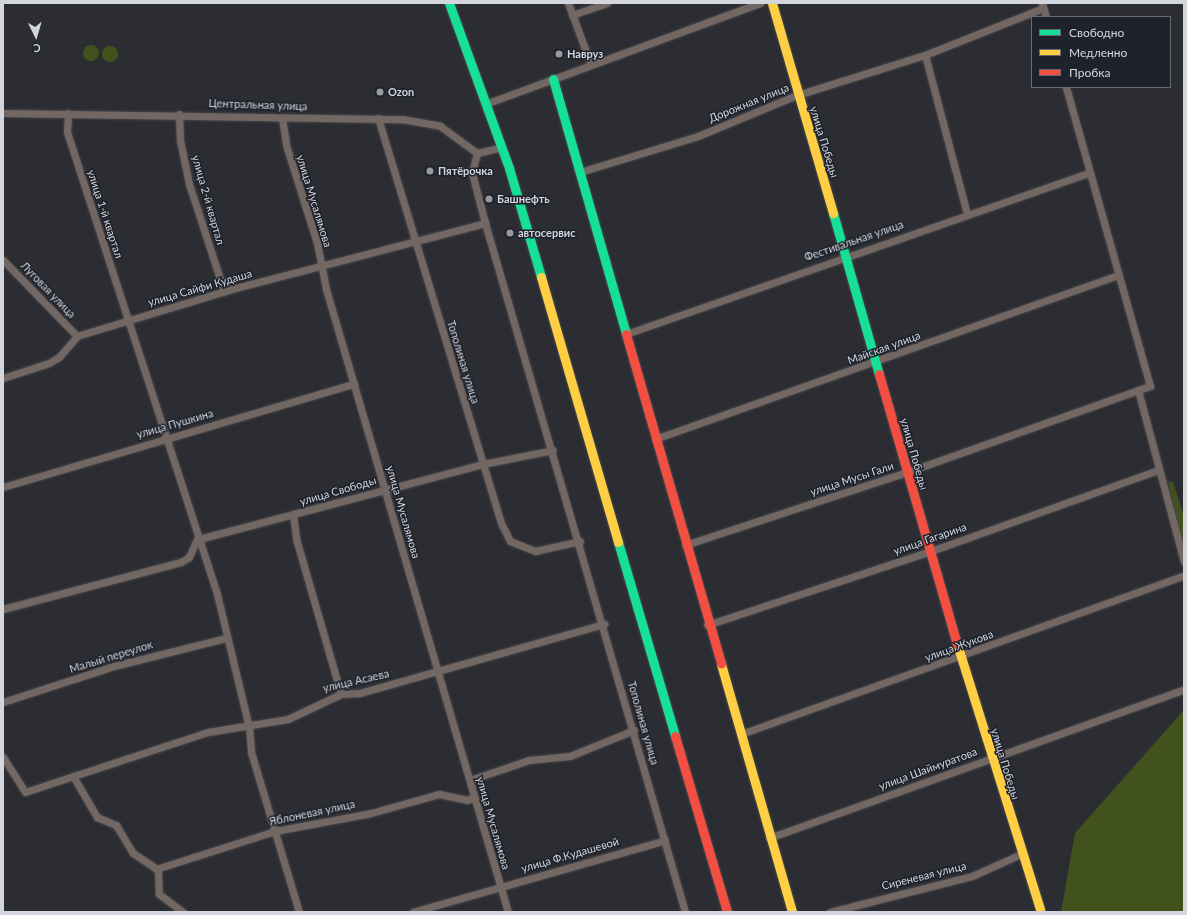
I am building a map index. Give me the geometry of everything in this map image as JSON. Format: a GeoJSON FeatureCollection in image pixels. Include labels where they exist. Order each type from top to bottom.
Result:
{"type":"FeatureCollection","features":[{"type":"Feature","properties":{"kind":"street"},"geometry":{"type":"LineString","coordinates":[[449,3],[488,103],[502,147],[727,912]]}},
{"type":"Feature","properties":{"kind":"street"},"geometry":{"type":"LineString","coordinates":[[568,3],[591,65]]}},
{"type":"Feature","properties":{"kind":"street"},"geometry":{"type":"LineString","coordinates":[[572,15],[607,3]]}},
{"type":"Feature","properties":{"kind":"street"},"geometry":{"type":"LineString","coordinates":[[488,103],[760,3]]}},
{"type":"Feature","properties":{"kind":"street","name":"улица Победы"},"geometry":{"type":"LineString","coordinates":[[772,3],[797,95],[990,758],[1040,909]]}},
{"type":"Feature","properties":{"kind":"street"},"geometry":{"type":"LineString","coordinates":[[1043,6],[1046,16]]}},
{"type":"Feature","properties":{"kind":"street","name":"Дорожная улица"},"geometry":{"type":"LineString","coordinates":[[580,172],[698,136],[797,95],[925,55],[1043,6]]}},
{"type":"Feature","properties":{"kind":"street"},"geometry":{"type":"LineString","coordinates":[[925,55],[967,214]]}},
{"type":"Feature","properties":{"kind":"street"},"geometry":{"type":"LineString","coordinates":[[553,79],[707,625],[741,734],[769,838],[792,912]]}},
{"type":"Feature","properties":{"kind":"street"},"geometry":{"type":"LineString","coordinates":[[1066,88],[1150,386],[1138,390],[1184,562]]}},
{"type":"Feature","properties":{"kind":"street","name":"Центральная улица"},"geometry":{"type":"LineString","coordinates":[[3,113],[179,114],[282,118],[378,118],[440,126],[478,153]]}},
{"type":"Feature","properties":{"kind":"street","name":"улица 1-й квартал"},"geometry":{"type":"LineString","coordinates":[[68,113],[67,132],[198,538],[226,638],[248,727],[250,752],[299,912]]}},
{"type":"Feature","properties":{"kind":"street","name":"улица 2-й квартал"},"geometry":{"type":"LineString","coordinates":[[179,114],[180,140],[190,184],[224,291]]}},
{"type":"Feature","properties":{"kind":"street","name":"улица Мусалямова"},"geometry":{"type":"LineString","coordinates":[[282,118],[287,148],[317,243],[321,268],[354,384],[508,912]]}},
{"type":"Feature","properties":{"kind":"street","name":"Тополиная улица"},"geometry":{"type":"LineString","coordinates":[[378,118],[483,464],[510,540],[535,551],[580,541]]}},
{"type":"Feature","properties":{"kind":"street"},"geometry":{"type":"LineString","coordinates":[[478,153],[502,147]]}},
{"type":"Feature","properties":{"kind":"street","name":"Тополиная улица"},"geometry":{"type":"LineString","coordinates":[[478,153],[472,173],[485,223],[580,541],[685,912]]}},
{"type":"Feature","properties":{"kind":"street","name":"Фестивальная улица"},"geometry":{"type":"LineString","coordinates":[[626,334],[845,256],[1090,172]]}},
{"type":"Feature","properties":{"kind":"street","name":"улица Сайфи Кудаша"},"geometry":{"type":"LineString","coordinates":[[77,336],[224,291],[321,268],[485,223]]}},
{"type":"Feature","properties":{"kind":"street","name":"Луговая улица"},"geometry":{"type":"LineString","coordinates":[[4,263],[77,336]]}},
{"type":"Feature","properties":{"kind":"street","name":"Майская улица"},"geometry":{"type":"LineString","coordinates":[[655,439],[876,363],[1119,275]]}},
{"type":"Feature","properties":{"kind":"street"},"geometry":{"type":"LineString","coordinates":[[3,378],[49,363],[59,357],[77,336]]}},
{"type":"Feature","properties":{"kind":"street","name":"улица Пушкина"},"geometry":{"type":"LineString","coordinates":[[3,487],[166,437],[354,384]]}},
{"type":"Feature","properties":{"kind":"street","name":"улица Мусы Гали"},"geometry":{"type":"LineString","coordinates":[[685,545],[907,472],[1138,390]]}},
{"type":"Feature","properties":{"kind":"street","name":"улица Свободы"},"geometry":{"type":"LineString","coordinates":[[198,538],[293,515],[385,489],[483,464],[553,450]]}},
{"type":"Feature","properties":{"kind":"street","name":"улица Гагарина"},"geometry":{"type":"LineString","coordinates":[[707,625],[930,552],[1159,470]]}},
{"type":"Feature","properties":{"kind":"street"},"geometry":{"type":"LineString","coordinates":[[293,515],[297,542],[340,694]]}},
{"type":"Feature","properties":{"kind":"street"},"geometry":{"type":"LineString","coordinates":[[3,609],[181,562],[190,557],[198,538]]}},
{"type":"Feature","properties":{"kind":"street","name":"улица Жукова"},"geometry":{"type":"LineString","coordinates":[[741,734],[961,658],[1184,575]]}},
{"type":"Feature","properties":{"kind":"street","name":"улица Асаева"},"geometry":{"type":"LineString","coordinates":[[3,757],[25,792],[208,732],[248,727],[288,719],[340,694],[360,693],[604,624]]}},
{"type":"Feature","properties":{"kind":"street","name":"Малый переулок"},"geometry":{"type":"LineString","coordinates":[[3,702],[114,666],[226,638]]}},
{"type":"Feature","properties":{"kind":"street","name":"улица Шаймуратова"},"geometry":{"type":"LineString","coordinates":[[769,838],[1184,689]]}},
{"type":"Feature","properties":{"kind":"street"},"geometry":{"type":"LineString","coordinates":[[470,780],[529,760],[570,756],[634,730]]}},
{"type":"Feature","properties":{"kind":"street"},"geometry":{"type":"LineString","coordinates":[[73,776],[97,817],[116,825],[133,852],[156,869],[159,894],[183,912]]}},
{"type":"Feature","properties":{"kind":"street","name":"Яблоневая улица"},"geometry":{"type":"LineString","coordinates":[[156,869],[275,831],[371,813],[439,794],[467,800],[474,797]]}},
{"type":"Feature","properties":{"kind":"street","name":"улица Ф.Кудашевой"},"geometry":{"type":"LineString","coordinates":[[413,912],[665,840]]}},
{"type":"Feature","properties":{"kind":"street","name":"Сиреневая улица"},"geometry":{"type":"LineString","coordinates":[[830,912],[972,876],[1021,854]]}},
{"type":"Feature","properties":{"kind":"green space"},"geometry":{"type":"Polygon","coordinates":[[[91,45],[97,47],[99,53],[97,59],[91,61],[85,59],[83,53],[85,47],[91,45]]]}},
{"type":"Feature","properties":{"kind":"green space"},"geometry":{"type":"Polygon","coordinates":[[[110,46],[116,48],[118,54],[116,60],[110,62],[104,60],[102,54],[104,48],[110,46]]]}},
{"type":"Feature","properties":{"kind":"green space"},"geometry":{"type":"Polygon","coordinates":[[[1168,482],[1173,482],[1184,516],[1184,550],[1168,482]]]}},
{"type":"Feature","properties":{"kind":"green space"},"geometry":{"type":"Polygon","coordinates":[[[1184,710],[1184,912],[1061,912],[1075,833],[1184,710]]]}},
{"type":"Feature","properties":{"kind":"traffic: fast"},"geometry":{"type":"LineString","coordinates":[[449,3],[509,168],[541,277]]}},
{"type":"Feature","properties":{"kind":"traffic: fast"},"geometry":{"type":"LineString","coordinates":[[553,79],[626,334]]}},
{"type":"Feature","properties":{"kind":"traffic: fast"},"geometry":{"type":"LineString","coordinates":[[833,213],[879,374]]}},
{"type":"Feature","properties":{"kind":"traffic: fast"},"geometry":{"type":"LineString","coordinates":[[618,542],[675,736]]}},
{"type":"Feature","properties":{"kind":"traffic: slow"},"geometry":{"type":"LineString","coordinates":[[772,3],[833,213]]}},
{"type":"Feature","properties":{"kind":"traffic: slow"},"geometry":{"type":"LineString","coordinates":[[541,277],[618,542]]}},
{"type":"Feature","properties":{"kind":"traffic: slow"},"geometry":{"type":"LineString","coordinates":[[957,644],[1040,909]]}},
{"type":"Feature","properties":{"kind":"traffic: slow"},"geometry":{"type":"LineString","coordinates":[[721,664],[792,912]]}},
{"type":"Feature","properties":{"kind":"traffic: jam"},"geometry":{"type":"LineString","coordinates":[[626,334],[721,664]]}},
{"type":"Feature","properties":{"kind":"traffic: jam"},"geometry":{"type":"LineString","coordinates":[[879,374],[957,644]]}},
{"type":"Feature","properties":{"kind":"traffic: jam"},"geometry":{"type":"LineString","coordinates":[[675,736],[727,912]]}},
{"type":"Feature","properties":{"kind":"place","name":"Навруз"},"geometry":{"type":"Point","coordinates":[559,54]}},
{"type":"Feature","properties":{"kind":"place","name":"Ozon"},"geometry":{"type":"Point","coordinates":[380,92]}},
{"type":"Feature","properties":{"kind":"place","name":"Пятёрочка"},"geometry":{"type":"Point","coordinates":[430,171]}},
{"type":"Feature","properties":{"kind":"place","name":"Башнефть"},"geometry":{"type":"Point","coordinates":[489,199]}},
{"type":"Feature","properties":{"kind":"place","name":"автосервис"},"geometry":{"type":"Point","coordinates":[510,233]}}]}
